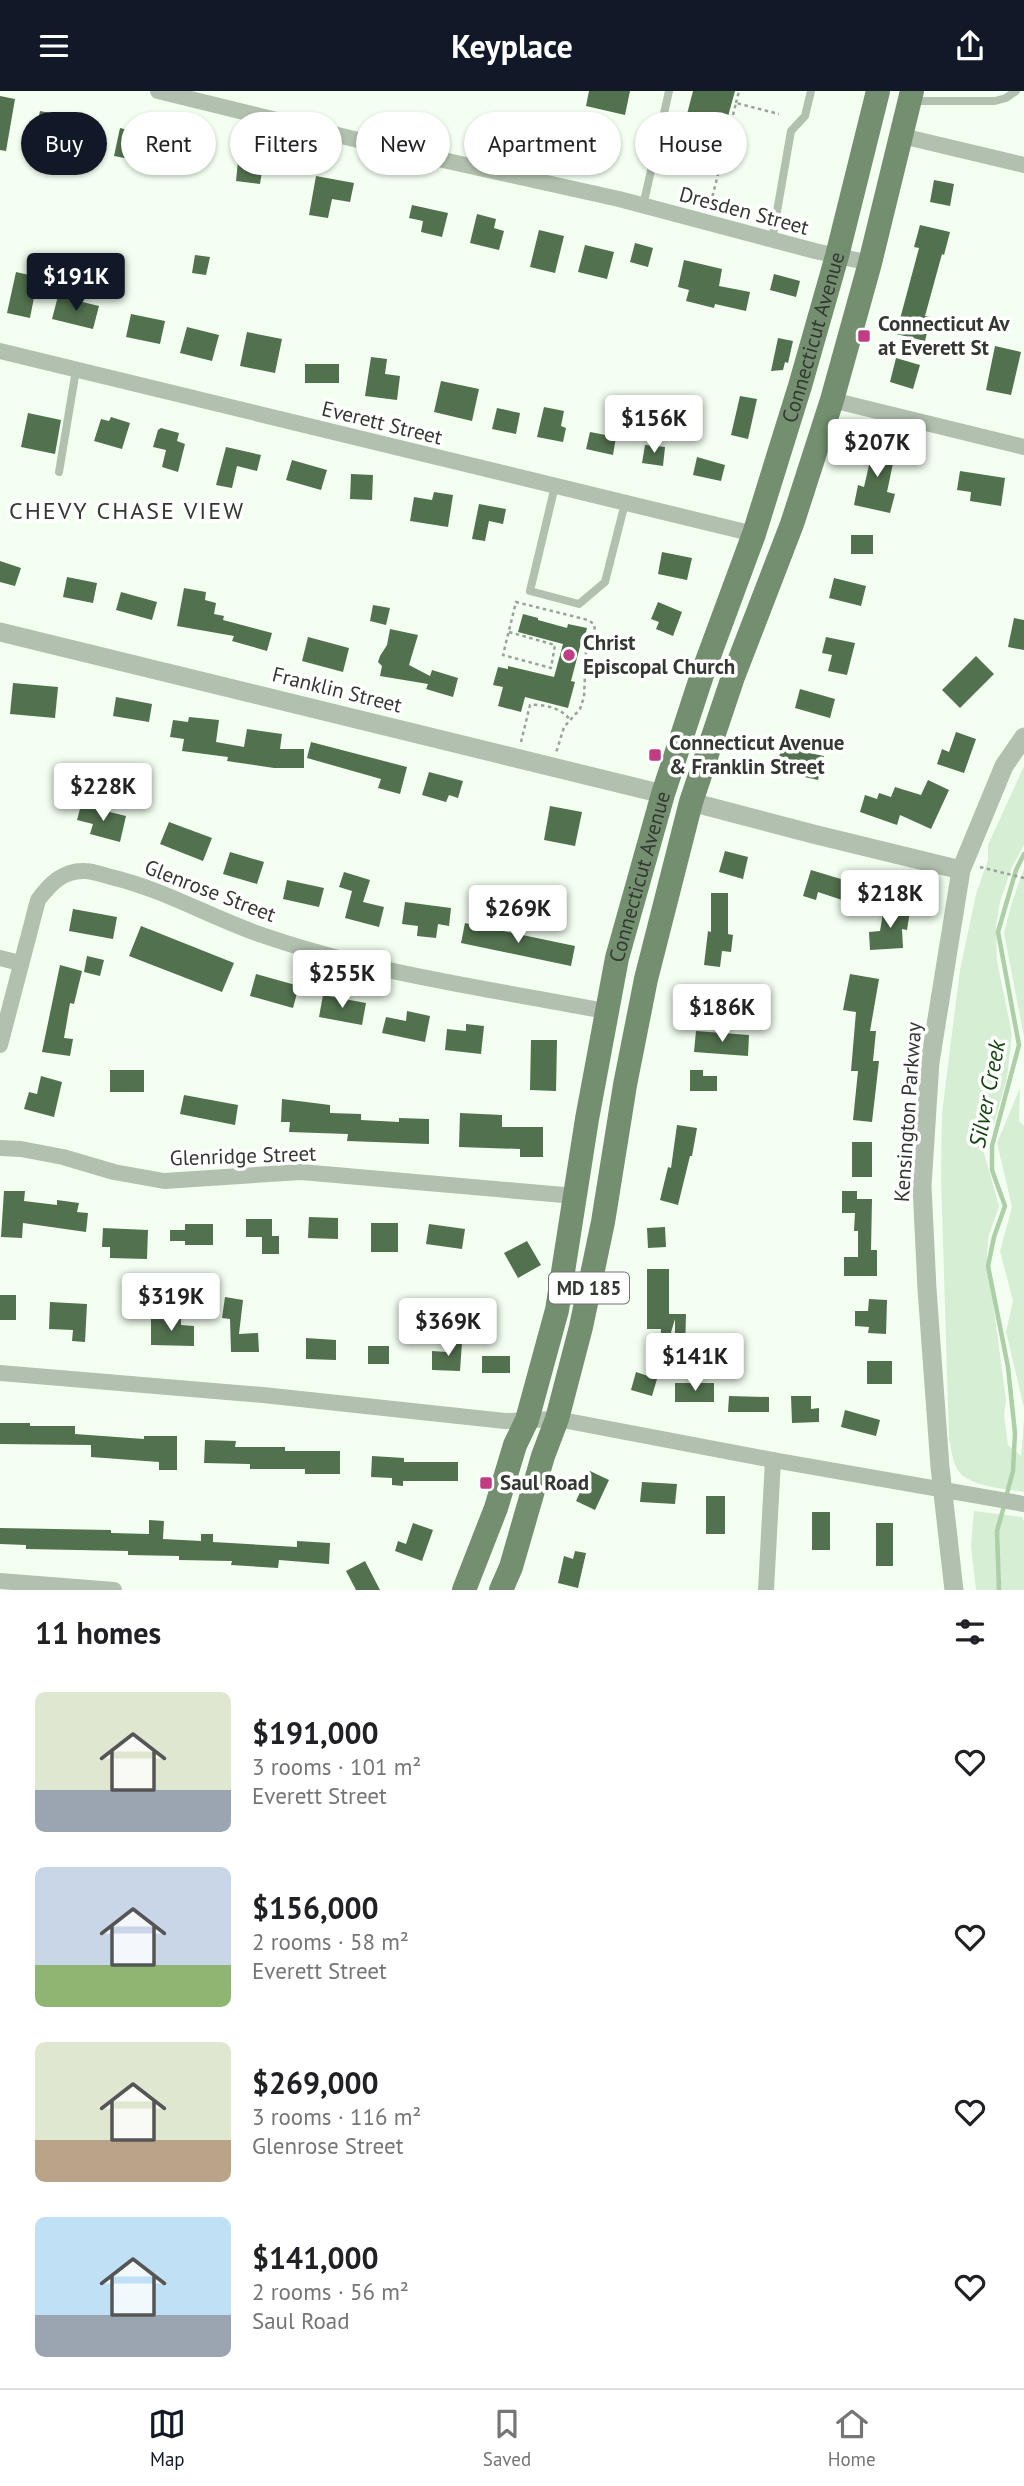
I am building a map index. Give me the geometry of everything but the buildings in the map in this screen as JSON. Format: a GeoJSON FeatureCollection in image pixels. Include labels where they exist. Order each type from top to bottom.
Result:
{"type":"FeatureCollection","features":[{"type":"Feature","properties":{"kind":"main road","name":"Connecticut Avenue"},"geometry":{"type":"LineString","coordinates":[[464,1590],[496,1508],[515,1445],[527,1420],[557,1310],[617,958],[663,794],[754,534],[800,386],[878,91]]}},
{"type":"Feature","properties":{"kind":"main road","name":"Connecticut Avenue"},"geometry":{"type":"LineString","coordinates":[[501,1590],[511,1567],[543,1456],[557,1419],[581,1327],[603,1222],[634,1039],[691,801],[733,677],[792,524],[832,400],[870,263],[911,96]]}},
{"type":"Feature","properties":{"kind":"main road"},"geometry":{"type":"LineString","coordinates":[[689,715],[692,730],[678,787],[682,796],[691,801]]}},
{"type":"Feature","properties":{"kind":"main road"},"geometry":{"type":"LineString","coordinates":[[663,794],[669,799],[670,822],[655,880],[664,905]]}},
{"type":"Feature","properties":{"kind":"street","name":"Dresden Street"},"geometry":{"type":"LineString","coordinates":[[158,91],[870,263]]}},
{"type":"Feature","properties":{"kind":"street"},"geometry":{"type":"LineString","coordinates":[[902,136],[1024,165]]}},
{"type":"Feature","properties":{"kind":"street","name":"Everett Street"},"geometry":{"type":"LineString","coordinates":[[0,351],[754,534]]}},
{"type":"Feature","properties":{"kind":"street"},"geometry":{"type":"LineString","coordinates":[[832,400],[1024,447]]}},
{"type":"Feature","properties":{"kind":"street","name":"Franklin Street"},"geometry":{"type":"LineString","coordinates":[[0,632],[663,794]]}},
{"type":"Feature","properties":{"kind":"street","name":"Kensington Parkway"},"geometry":{"type":"LineString","coordinates":[[954,1590],[942,1488],[922,1186],[930,1062],[969,868],[1004,766],[1024,737]]}},
{"type":"Feature","properties":{"kind":"street"},"geometry":{"type":"LineString","coordinates":[[691,801],[813,834],[969,868]]}},
{"type":"Feature","properties":{"kind":"street","name":"Glenrose Street"},"geometry":{"type":"LineString","coordinates":[[0,1045],[38,899],[52,881],[73,872],[86,871],[127,881],[179,899],[258,934],[358,964],[606,1011]]}},
{"type":"Feature","properties":{"kind":"street"},"geometry":{"type":"LineString","coordinates":[[0,958],[20,963]]}},
{"type":"Feature","properties":{"kind":"street","name":"Glenridge Street"},"geometry":{"type":"LineString","coordinates":[[0,1148],[53,1155],[114,1172],[164,1181],[301,1172],[575,1196]]}},
{"type":"Feature","properties":{"kind":"street"},"geometry":{"type":"LineString","coordinates":[[0,1373],[245,1393],[505,1421],[557,1419],[1021,1503]]}},
{"type":"Feature","properties":{"kind":"street"},"geometry":{"type":"LineString","coordinates":[[765,1590],[773,1460]]}},
{"type":"Feature","properties":{"kind":"street"},"geometry":{"type":"LineString","coordinates":[[0,1581],[114,1590]]}},
{"type":"Feature","properties":{"kind":"lane"},"geometry":{"type":"LineString","coordinates":[[642,206],[669,91]]}},
{"type":"Feature","properties":{"kind":"lane"},"geometry":{"type":"LineString","coordinates":[[772,240],[791,131],[805,116],[811,91]]}},
{"type":"Feature","properties":{"kind":"lane"},"geometry":{"type":"LineString","coordinates":[[911,96],[995,101],[1016,91]]}},
{"type":"Feature","properties":{"kind":"lane"},"geometry":{"type":"LineString","coordinates":[[58,472],[76,370]]}},
{"type":"Feature","properties":{"kind":"lane"},"geometry":{"type":"LineString","coordinates":[[555,486],[530,591],[579,604],[606,582],[625,503]]}},
{"type":"Feature","properties":{"kind":"path"},"geometry":{"type":"LineString","coordinates":[[709,210],[739,91]]}},
{"type":"Feature","properties":{"kind":"path"},"geometry":{"type":"LineString","coordinates":[[736,103],[779,114]]}},
{"type":"Feature","properties":{"kind":"path"},"geometry":{"type":"LineString","coordinates":[[509,632],[555,645],[551,668],[503,655],[516,602],[588,619],[594,624],[596,637],[586,652],[584,697],[580,709],[559,738],[553,766]]}},
{"type":"Feature","properties":{"kind":"path"},"geometry":{"type":"LineString","coordinates":[[518,758],[530,705],[560,710],[565,712],[570,720]]}},
{"type":"Feature","properties":{"kind":"path"},"geometry":{"type":"LineString","coordinates":[[969,868],[1023,878]]}},
{"type":"Feature","properties":{"kind":"green space"},"geometry":{"type":"Polygon","coordinates":[[[1024,766],[1024,845],[1012,867],[1000,902],[996,926],[997,961],[1012,1034],[1007,1078],[994,1124],[988,1124],[984,1153],[999,1206],[988,1238],[987,1257],[1006,1400],[1004,1415],[1008,1445],[1021,1456],[1024,1420],[1024,1492],[967,1479],[960,1473],[954,1460],[949,1438],[941,1177],[942,1113],[960,970],[976,894],[988,860],[988,845],[1024,766]]]}},
{"type":"Feature","properties":{"kind":"green space"},"geometry":{"type":"Polygon","coordinates":[[[1024,868],[1024,1037],[1004,933],[1024,868]]]}},
{"type":"Feature","properties":{"kind":"green space"},"geometry":{"type":"Polygon","coordinates":[[[1020,1088],[1019,1121],[1024,1126],[1024,1408],[1006,1332],[1013,1301],[1000,1251],[1012,1207],[997,1143],[1020,1088]]]}},
{"type":"Feature","properties":{"kind":"green space"},"geometry":{"type":"Polygon","coordinates":[[[974,1511],[1022,1517],[1024,1590],[976,1590],[971,1546],[974,1511]]]}},
{"type":"Feature","properties":{"kind":"waterway","name":"Silver Creek"},"geometry":{"type":"LineString","coordinates":[[1006,1497],[1013,1471],[1015,1433],[1008,1367],[988,1266],[994,1237],[1005,1206],[992,1170],[992,1146],[1019,1045],[998,932],[1016,870],[1024,854]]}},
{"type":"Feature","properties":{"kind":"waterway","name":"Silver Creek"},"geometry":{"type":"LineString","coordinates":[[999,1590],[997,1531],[1004,1506]]}},
{"type":"Feature","properties":{"kind":"place","name":"Connecticut Av at Everett St"},"geometry":{"type":"Point","coordinates":[864,336]}},
{"type":"Feature","properties":{"kind":"place","name":"Christ Episcopal Church"},"geometry":{"type":"Point","coordinates":[569,655]}},
{"type":"Feature","properties":{"kind":"place","name":"Connecticut Avenue & Franklin Street"},"geometry":{"type":"Point","coordinates":[655,755]}},
{"type":"Feature","properties":{"kind":"place","name":"Saul Road"},"geometry":{"type":"Point","coordinates":[486,1483]}},
{"type":"Feature","properties":{"kind":"district","name":"CHEVY CHASE VIEW"},"geometry":{"type":"Point","coordinates":[127,511]}}]}
